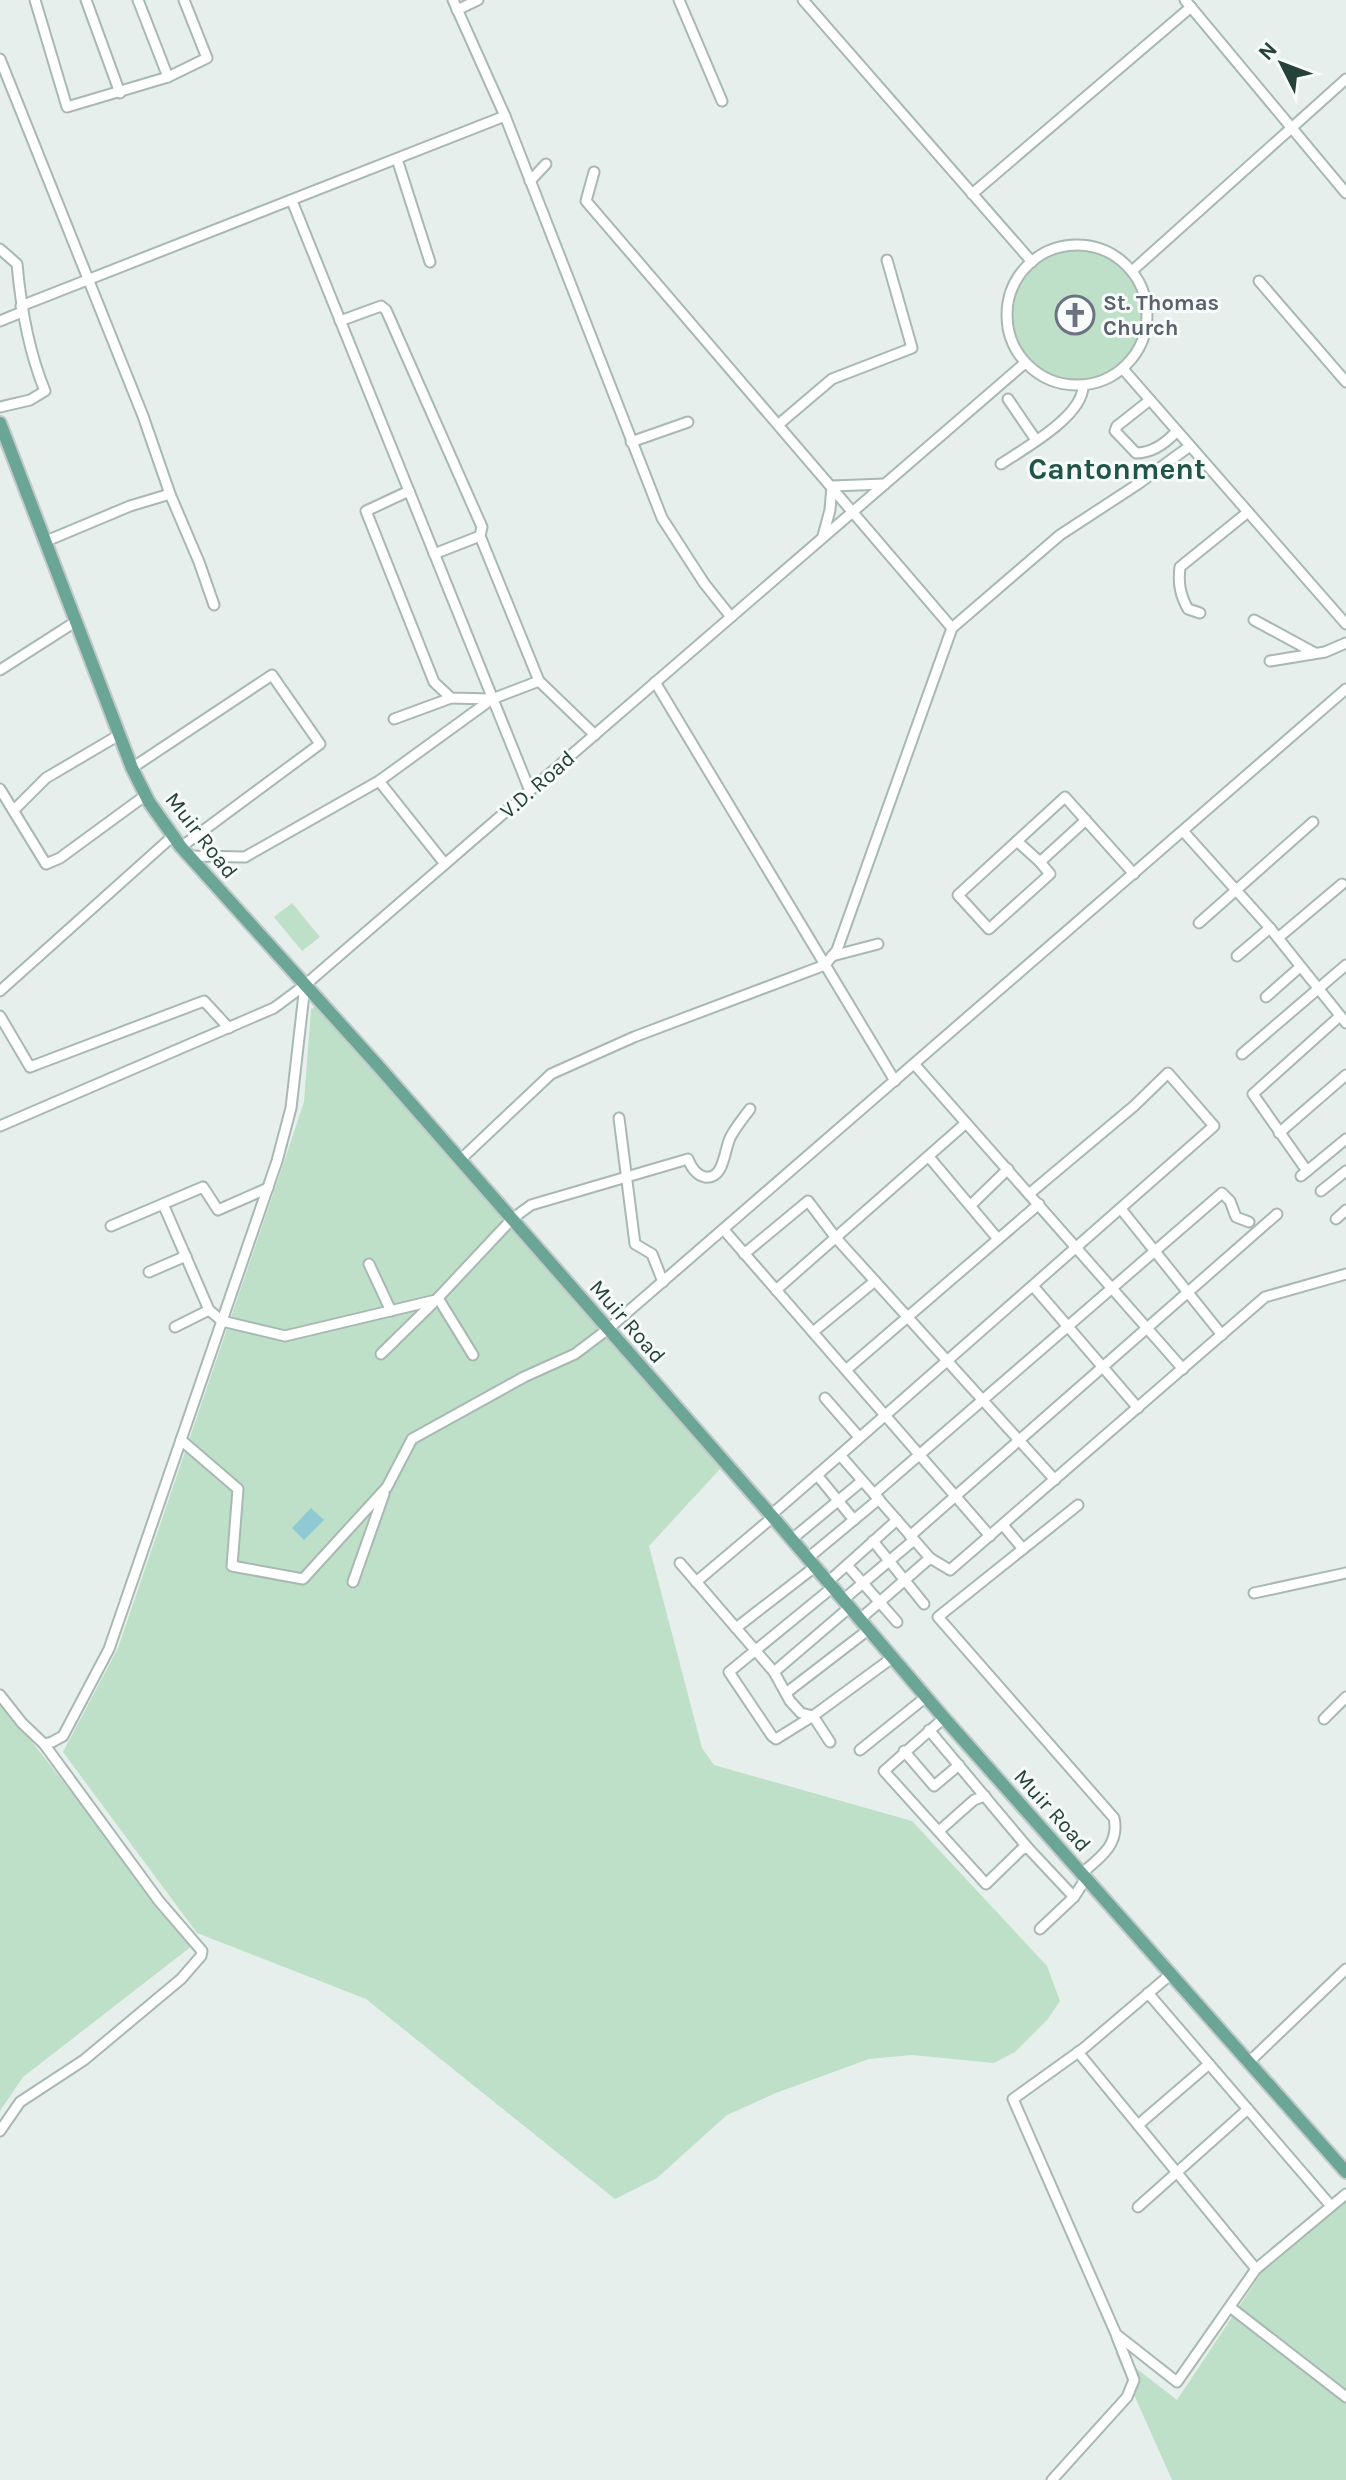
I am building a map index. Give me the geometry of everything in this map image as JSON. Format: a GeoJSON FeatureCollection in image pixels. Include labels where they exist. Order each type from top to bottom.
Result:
{"type":"FeatureCollection","features":[{"type":"Feature","properties":{"kind":"main road","name":"Muir Road"},"geometry":{"type":"LineString","coordinates":[[0,423],[4,448],[132,768],[146,795],[185,852],[512,1219],[944,1718],[1346,2172]]}},
{"type":"Feature","properties":{"kind":"street"},"geometry":{"type":"LineString","coordinates":[[35,0],[67,107],[168,77],[207,58],[184,0]]}},
{"type":"Feature","properties":{"kind":"street"},"geometry":{"type":"LineString","coordinates":[[86,0],[120,93]]}},
{"type":"Feature","properties":{"kind":"street"},"geometry":{"type":"LineString","coordinates":[[138,0],[168,77]]}},
{"type":"Feature","properties":{"kind":"street"},"geometry":{"type":"LineString","coordinates":[[478,0],[455,5],[505,116],[662,518],[704,583],[731,617]]}},
{"type":"Feature","properties":{"kind":"street"},"geometry":{"type":"LineString","coordinates":[[679,0],[722,101]]}},
{"type":"Feature","properties":{"kind":"street"},"geometry":{"type":"LineString","coordinates":[[803,0],[1032,262]]}},
{"type":"Feature","properties":{"kind":"street"},"geometry":{"type":"LineString","coordinates":[[972,194],[1188,4],[1346,193]]}},
{"type":"Feature","properties":{"kind":"street"},"geometry":{"type":"LineString","coordinates":[[0,59],[143,416],[214,605]]}},
{"type":"Feature","properties":{"kind":"street"},"geometry":{"type":"LineString","coordinates":[[1132,271],[1346,79]]}},
{"type":"Feature","properties":{"kind":"street"},"geometry":{"type":"LineString","coordinates":[[0,321],[88,280],[505,116]]}},
{"type":"Feature","properties":{"kind":"street"},"geometry":{"type":"LineString","coordinates":[[397,159],[430,262]]}},
{"type":"Feature","properties":{"kind":"street"},"geometry":{"type":"LineString","coordinates":[[530,181],[546,164]]}},
{"type":"Feature","properties":{"kind":"street"},"geometry":{"type":"LineString","coordinates":[[594,172],[586,201],[952,628]]}},
{"type":"Feature","properties":{"kind":"street"},"geometry":{"type":"LineString","coordinates":[[292,201],[530,791]]}},
{"type":"Feature","properties":{"kind":"street"},"geometry":{"type":"LineString","coordinates":[[1073,245],[1095,247],[1116,256],[1132,271],[1143,290],[1148,311],[1146,332],[1137,352],[1123,369],[1097,383],[1083,386],[1051,381],[1025,363],[1011,338],[1007,311],[1019,276],[1032,262],[1051,250],[1073,245]]}},
{"type":"Feature","properties":{"kind":"street"},"geometry":{"type":"LineString","coordinates":[[0,249],[17,264],[21,309],[30,353],[45,391],[30,400],[0,407]]}},
{"type":"Feature","properties":{"kind":"street"},"geometry":{"type":"LineString","coordinates":[[779,424],[832,379],[912,348],[887,260]]}},
{"type":"Feature","properties":{"kind":"street"},"geometry":{"type":"LineString","coordinates":[[1259,281],[1346,382]]}},
{"type":"Feature","properties":{"kind":"street"},"geometry":{"type":"LineString","coordinates":[[340,321],[381,306],[386,310],[482,527],[480,536],[539,681],[595,735]]}},
{"type":"Feature","properties":{"kind":"street","name":"V.D. Road"},"geometry":{"type":"LineString","coordinates":[[0,1126],[274,1008],[305,985],[1025,363]]}},
{"type":"Feature","properties":{"kind":"street"},"geometry":{"type":"LineString","coordinates":[[1123,369],[1346,624]]}},
{"type":"Feature","properties":{"kind":"street"},"geometry":{"type":"LineString","coordinates":[[1001,464],[1063,420],[1083,395],[1083,386]]}},
{"type":"Feature","properties":{"kind":"street"},"geometry":{"type":"LineString","coordinates":[[1008,399],[1036,440]]}},
{"type":"Feature","properties":{"kind":"street"},"geometry":{"type":"LineString","coordinates":[[1150,400],[1117,426],[1115,431],[1118,436],[1136,453],[1142,454],[1166,443],[1177,431]]}},
{"type":"Feature","properties":{"kind":"street"},"geometry":{"type":"LineString","coordinates":[[631,442],[688,422]]}},
{"type":"Feature","properties":{"kind":"street"},"geometry":{"type":"LineString","coordinates":[[460,1160],[551,1074],[634,1037],[825,965],[837,950],[952,628],[1060,535],[1190,446]]}},
{"type":"Feature","properties":{"kind":"street"},"geometry":{"type":"LineString","coordinates":[[832,486],[885,484]]}},
{"type":"Feature","properties":{"kind":"street"},"geometry":{"type":"LineString","coordinates":[[823,537],[832,486]]}},
{"type":"Feature","properties":{"kind":"street"},"geometry":{"type":"LineString","coordinates":[[409,491],[366,511],[434,682],[451,698]]}},
{"type":"Feature","properties":{"kind":"street"},"geometry":{"type":"LineString","coordinates":[[44,542],[130,506],[170,494]]}},
{"type":"Feature","properties":{"kind":"street"},"geometry":{"type":"LineString","coordinates":[[1200,613],[1188,609],[1182,599],[1178,583],[1180,567],[1248,512]]}},
{"type":"Feature","properties":{"kind":"street"},"geometry":{"type":"LineString","coordinates":[[434,554],[480,536]]}},
{"type":"Feature","properties":{"kind":"street"},"geometry":{"type":"LineString","coordinates":[[1254,620],[1313,652]]}},
{"type":"Feature","properties":{"kind":"street"},"geometry":{"type":"LineString","coordinates":[[0,670],[75,622]]}},
{"type":"Feature","properties":{"kind":"street"},"geometry":{"type":"LineString","coordinates":[[1270,661],[1325,652],[1346,643]]}},
{"type":"Feature","properties":{"kind":"street"},"geometry":{"type":"LineString","coordinates":[[132,768],[272,675],[320,744],[185,852]]}},
{"type":"Feature","properties":{"kind":"street"},"geometry":{"type":"LineString","coordinates":[[185,852],[245,857],[379,781],[492,699],[539,681]]}},
{"type":"Feature","properties":{"kind":"street"},"geometry":{"type":"LineString","coordinates":[[655,682],[895,1081]]}},
{"type":"Feature","properties":{"kind":"street"},"geometry":{"type":"LineString","coordinates":[[353,1582],[387,1487],[412,1439],[524,1377],[575,1354],[608,1329],[1346,689]]}},
{"type":"Feature","properties":{"kind":"street"},"geometry":{"type":"LineString","coordinates":[[394,719],[451,698],[492,699]]}},
{"type":"Feature","properties":{"kind":"street"},"geometry":{"type":"LineString","coordinates":[[14,810],[46,778],[119,735]]}},
{"type":"Feature","properties":{"kind":"street"},"geometry":{"type":"LineString","coordinates":[[379,781],[445,864]]}},
{"type":"Feature","properties":{"kind":"street"},"geometry":{"type":"LineString","coordinates":[[0,789],[46,864],[60,858],[146,795]]}},
{"type":"Feature","properties":{"kind":"street"},"geometry":{"type":"LineString","coordinates":[[1017,841],[1050,874],[989,929],[958,895],[1065,797],[1134,874]]}},
{"type":"Feature","properties":{"kind":"street"},"geometry":{"type":"LineString","coordinates":[[1040,862],[1086,820]]}},
{"type":"Feature","properties":{"kind":"street"},"geometry":{"type":"LineString","coordinates":[[1199,923],[1313,822]]}},
{"type":"Feature","properties":{"kind":"street"},"geometry":{"type":"LineString","coordinates":[[1183,831],[1270,928],[1343,1020],[1253,1094],[1304,1174],[1346,1139]]}},
{"type":"Feature","properties":{"kind":"street"},"geometry":{"type":"LineString","coordinates":[[0,991],[173,836]]}},
{"type":"Feature","properties":{"kind":"street"},"geometry":{"type":"LineString","coordinates":[[1278,938],[1342,884]]}},
{"type":"Feature","properties":{"kind":"street"},"geometry":{"type":"LineString","coordinates":[[1237,956],[1270,928]]}},
{"type":"Feature","properties":{"kind":"street"},"geometry":{"type":"LineString","coordinates":[[832,956],[878,944]]}},
{"type":"Feature","properties":{"kind":"street"},"geometry":{"type":"LineString","coordinates":[[1242,1054],[1346,965]]}},
{"type":"Feature","properties":{"kind":"street"},"geometry":{"type":"LineString","coordinates":[[1266,997],[1300,967]]}},
{"type":"Feature","properties":{"kind":"street"},"geometry":{"type":"LineString","coordinates":[[44,1744],[63,1736],[109,1649],[268,1188],[291,1108],[305,985]]}},
{"type":"Feature","properties":{"kind":"street"},"geometry":{"type":"LineString","coordinates":[[0,1016],[30,1067],[204,1001],[229,1028]]}},
{"type":"Feature","properties":{"kind":"street"},"geometry":{"type":"LineString","coordinates":[[915,1065],[1183,1369]]}},
{"type":"Feature","properties":{"kind":"street"},"geometry":{"type":"LineString","coordinates":[[696,1582],[1214,1126],[1168,1073],[1134,1106],[1029,1194]]}},
{"type":"Feature","properties":{"kind":"street"},"geometry":{"type":"LineString","coordinates":[[1279,1133],[1346,1075]]}},
{"type":"Feature","properties":{"kind":"street"},"geometry":{"type":"LineString","coordinates":[[381,1354],[512,1219],[531,1205],[688,1159],[696,1172],[709,1177],[715,1175],[720,1171],[729,1139],[750,1109]]}},
{"type":"Feature","properties":{"kind":"street"},"geometry":{"type":"LineString","coordinates":[[619,1118],[635,1244],[652,1254],[663,1282]]}},
{"type":"Feature","properties":{"kind":"street"},"geometry":{"type":"LineString","coordinates":[[776,1290],[966,1123]]}},
{"type":"Feature","properties":{"kind":"street"},"geometry":{"type":"LineString","coordinates":[[929,1157],[998,1239]]}},
{"type":"Feature","properties":{"kind":"street"},"geometry":{"type":"LineString","coordinates":[[971,1205],[1008,1169]]}},
{"type":"Feature","properties":{"kind":"street"},"geometry":{"type":"LineString","coordinates":[[1321,1191],[1346,1171]]}},
{"type":"Feature","properties":{"kind":"street"},"geometry":{"type":"LineString","coordinates":[[111,1226],[203,1187],[218,1210],[268,1188]]}},
{"type":"Feature","properties":{"kind":"street"},"geometry":{"type":"LineString","coordinates":[[736,1628],[812,1562],[919,1455],[1222,1193],[1230,1201],[1236,1217],[1249,1222]]}},
{"type":"Feature","properties":{"kind":"street"},"geometry":{"type":"LineString","coordinates":[[744,1254],[808,1201],[836,1238],[1055,1480]]}},
{"type":"Feature","properties":{"kind":"street"},"geometry":{"type":"LineString","coordinates":[[163,1204],[209,1310],[222,1321],[285,1336],[437,1299]]}},
{"type":"Feature","properties":{"kind":"street"},"geometry":{"type":"LineString","coordinates":[[846,1370],[1039,1204]]}},
{"type":"Feature","properties":{"kind":"street"},"geometry":{"type":"LineString","coordinates":[[1121,1209],[1222,1335]]}},
{"type":"Feature","properties":{"kind":"street"},"geometry":{"type":"LineString","coordinates":[[1336,1219],[1346,1210]]}},
{"type":"Feature","properties":{"kind":"street"},"geometry":{"type":"LineString","coordinates":[[774,1672],[955,1496],[1277,1214]]}},
{"type":"Feature","properties":{"kind":"street"},"geometry":{"type":"LineString","coordinates":[[724,1230],[990,1536]]}},
{"type":"Feature","properties":{"kind":"street"},"geometry":{"type":"LineString","coordinates":[[149,1272],[186,1256]]}},
{"type":"Feature","properties":{"kind":"street"},"geometry":{"type":"LineString","coordinates":[[369,1264],[391,1311]]}},
{"type":"Feature","properties":{"kind":"street"},"geometry":{"type":"LineString","coordinates":[[840,1455],[930,1558],[950,1570],[1265,1297],[1346,1274]]}},
{"type":"Feature","properties":{"kind":"street"},"geometry":{"type":"LineString","coordinates":[[813,1332],[875,1281]]}},
{"type":"Feature","properties":{"kind":"street"},"geometry":{"type":"LineString","coordinates":[[1033,1286],[1138,1408]]}},
{"type":"Feature","properties":{"kind":"street"},"geometry":{"type":"LineString","coordinates":[[437,1299],[473,1355]]}},
{"type":"Feature","properties":{"kind":"street"},"geometry":{"type":"LineString","coordinates":[[175,1327],[209,1310]]}},
{"type":"Feature","properties":{"kind":"street"},"geometry":{"type":"LineString","coordinates":[[825,1398],[859,1437]]}},
{"type":"Feature","properties":{"kind":"street"},"geometry":{"type":"LineString","coordinates":[[181,1440],[238,1489],[232,1566],[303,1579],[387,1487]]}},
{"type":"Feature","properties":{"kind":"street"},"geometry":{"type":"LineString","coordinates":[[817,1475],[854,1520]]}},
{"type":"Feature","properties":{"kind":"street"},"geometry":{"type":"LineString","coordinates":[[792,1539],[862,1481]]}},
{"type":"Feature","properties":{"kind":"street"},"geometry":{"type":"LineString","coordinates":[[1040,1929],[1074,1897],[1084,1875],[1107,1852],[1113,1838],[1114,1818],[938,1617],[1078,1505]]}},
{"type":"Feature","properties":{"kind":"street"},"geometry":{"type":"LineString","coordinates":[[892,1658],[776,1739],[729,1676],[729,1672],[831,1584],[847,1565],[897,1520]]}},
{"type":"Feature","properties":{"kind":"street"},"geometry":{"type":"LineString","coordinates":[[1003,1525],[1023,1549]]}},
{"type":"Feature","properties":{"kind":"street"},"geometry":{"type":"LineString","coordinates":[[873,1541],[924,1604]]}},
{"type":"Feature","properties":{"kind":"street"},"geometry":{"type":"LineString","coordinates":[[786,1693],[864,1625],[880,1602],[930,1558]]}},
{"type":"Feature","properties":{"kind":"street"},"geometry":{"type":"LineString","coordinates":[[680,1563],[774,1672],[801,1713],[813,1716],[830,1742]]}},
{"type":"Feature","properties":{"kind":"street"},"geometry":{"type":"LineString","coordinates":[[847,1565],[897,1622]]}},
{"type":"Feature","properties":{"kind":"street"},"geometry":{"type":"LineString","coordinates":[[1254,1593],[1346,1573]]}},
{"type":"Feature","properties":{"kind":"street"},"geometry":{"type":"LineString","coordinates":[[0,1695],[44,1744],[159,1901],[202,1951],[181,1979],[84,2060],[20,2102],[0,2131]]}},
{"type":"Feature","properties":{"kind":"street"},"geometry":{"type":"LineString","coordinates":[[860,1750],[926,1697]]}},
{"type":"Feature","properties":{"kind":"street"},"geometry":{"type":"LineString","coordinates":[[1324,1719],[1346,1697]]}},
{"type":"Feature","properties":{"kind":"street"},"geometry":{"type":"LineString","coordinates":[[944,1718],[884,1771],[986,1884],[1022,1849],[1028,1848]]}},
{"type":"Feature","properties":{"kind":"street"},"geometry":{"type":"LineString","coordinates":[[929,1730],[1028,1848],[1074,1897]]}},
{"type":"Feature","properties":{"kind":"street"},"geometry":{"type":"LineString","coordinates":[[904,1751],[934,1786],[959,1765]]}},
{"type":"Feature","properties":{"kind":"street"},"geometry":{"type":"LineString","coordinates":[[939,1831],[974,1800],[985,1796]]}},
{"type":"Feature","properties":{"kind":"street"},"geometry":{"type":"LineString","coordinates":[[1249,2062],[1346,1969]]}},
{"type":"Feature","properties":{"kind":"street"},"geometry":{"type":"LineString","coordinates":[[1052,2480],[1127,2397],[1134,2380],[1013,2099],[1078,2052],[1171,1974]]}},
{"type":"Feature","properties":{"kind":"street"},"geometry":{"type":"LineString","coordinates":[[1148,1993],[1331,2206]]}},
{"type":"Feature","properties":{"kind":"street"},"geometry":{"type":"LineString","coordinates":[[1078,2052],[1256,2269]]}},
{"type":"Feature","properties":{"kind":"street"},"geometry":{"type":"LineString","coordinates":[[1138,2125],[1209,2064]]}},
{"type":"Feature","properties":{"kind":"street"},"geometry":{"type":"LineString","coordinates":[[1138,2207],[1248,2109]]}},
{"type":"Feature","properties":{"kind":"street"},"geometry":{"type":"LineString","coordinates":[[1116,2334],[1177,2382],[1256,2269],[1346,2194]]}},
{"type":"Feature","properties":{"kind":"street"},"geometry":{"type":"LineString","coordinates":[[1230,2307],[1346,2397]]}},
{"type":"Feature","properties":{"kind":"green space"},"geometry":{"type":"Polygon","coordinates":[[[1078,250],[1115,261],[1133,279],[1144,316],[1133,353],[1115,371],[1078,382],[1041,371],[1023,353],[1012,316],[1023,279],[1041,261],[1078,250]]]}},
{"type":"Feature","properties":{"kind":"green space"},"geometry":{"type":"Polygon","coordinates":[[[292,903],[320,937],[302,951],[274,917],[292,903]]]}},
{"type":"Feature","properties":{"kind":"green space"},"geometry":{"type":"Polygon","coordinates":[[[318,1004],[721,1468],[649,1546],[702,1748],[714,1765],[912,1821],[1047,1966],[1060,2001],[1047,2020],[1015,2052],[994,2063],[912,2055],[869,2059],[776,2093],[727,2115],[657,2178],[615,2199],[366,1999],[197,1933],[63,1752],[118,1648],[284,1162],[304,1102],[311,1009],[318,1004]]]}},
{"type":"Feature","properties":{"kind":"green space"},"geometry":{"type":"Polygon","coordinates":[[[0,1701],[192,1946],[23,2077],[0,2111],[0,1701]]]}},
{"type":"Feature","properties":{"kind":"green space"},"geometry":{"type":"Polygon","coordinates":[[[1346,2202],[1346,2480],[1172,2480],[1115,2352],[1177,2400],[1266,2266],[1346,2202]]]}},
{"type":"Feature","properties":{"kind":"water"},"geometry":{"type":"Polygon","coordinates":[[[311,1508],[324,1520],[304,1540],[292,1528],[311,1508]]]}},
{"type":"Feature","properties":{"kind":"place","name":"St. Thomas Church"},"geometry":{"type":"Point","coordinates":[1075,315]}},
{"type":"Feature","properties":{"kind":"district","name":"Cantonment"},"geometry":{"type":"Point","coordinates":[1117,469]}}]}
